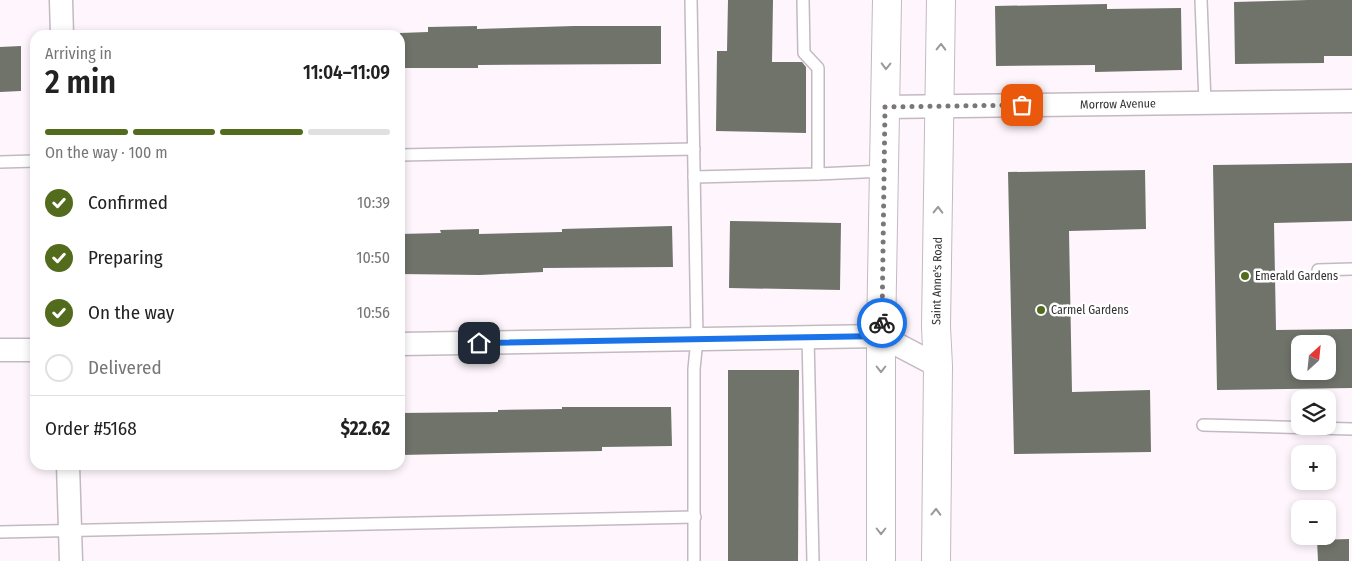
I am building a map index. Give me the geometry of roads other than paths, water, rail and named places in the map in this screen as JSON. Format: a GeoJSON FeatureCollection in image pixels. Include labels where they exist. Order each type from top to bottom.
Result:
{"type":"FeatureCollection","features":[{"type":"Feature","properties":{"kind":"main road"},"geometry":{"type":"LineString","coordinates":[[880,561],[887,0]]}},
{"type":"Feature","properties":{"kind":"main road","name":"Saint Anne's Road"},"geometry":{"type":"LineString","coordinates":[[936,561],[938,366],[936,327],[941,0]]}},
{"type":"Feature","properties":{"kind":"street"},"geometry":{"type":"LineString","coordinates":[[61,0],[62,30]]}},
{"type":"Feature","properties":{"kind":"street","name":"Morrow Avenue"},"geometry":{"type":"LineString","coordinates":[[885,107],[1352,101]]}},
{"type":"Feature","properties":{"kind":"street"},"geometry":{"type":"LineString","coordinates":[[405,344],[882,336],[938,366]]}},
{"type":"Feature","properties":{"kind":"street"},"geometry":{"type":"LineString","coordinates":[[0,350],[30,350]]}},
{"type":"Feature","properties":{"kind":"street"},"geometry":{"type":"LineString","coordinates":[[68,470],[71,561]]}},
{"type":"Feature","properties":{"kind":"lane"},"geometry":{"type":"LineString","coordinates":[[691,0],[697,339],[694,369],[694,561]]}},
{"type":"Feature","properties":{"kind":"lane"},"geometry":{"type":"LineString","coordinates":[[803,0],[804,53],[818,68],[818,174]]}},
{"type":"Feature","properties":{"kind":"lane"},"geometry":{"type":"LineString","coordinates":[[1201,0],[1205,103]]}},
{"type":"Feature","properties":{"kind":"lane"},"geometry":{"type":"LineString","coordinates":[[405,155],[694,149]]}},
{"type":"Feature","properties":{"kind":"lane"},"geometry":{"type":"LineString","coordinates":[[0,162],[30,161]]}},
{"type":"Feature","properties":{"kind":"lane"},"geometry":{"type":"LineString","coordinates":[[694,176],[884,171]]}},
{"type":"Feature","properties":{"kind":"lane"},"geometry":{"type":"LineString","coordinates":[[1318,270],[1352,269]]}},
{"type":"Feature","properties":{"kind":"lane"},"geometry":{"type":"LineString","coordinates":[[808,337],[813,561]]}},
{"type":"Feature","properties":{"kind":"lane"},"geometry":{"type":"LineString","coordinates":[[1203,425],[1352,429]]}},
{"type":"Feature","properties":{"kind":"lane"},"geometry":{"type":"LineString","coordinates":[[0,532],[695,517]]}},
{"type":"Feature","properties":{"kind":"place","name":"Emerald Gardens"},"geometry":{"type":"Point","coordinates":[1245,276]}},
{"type":"Feature","properties":{"kind":"place","name":"Carmel Gardens"},"geometry":{"type":"Point","coordinates":[1041,310]}}]}
